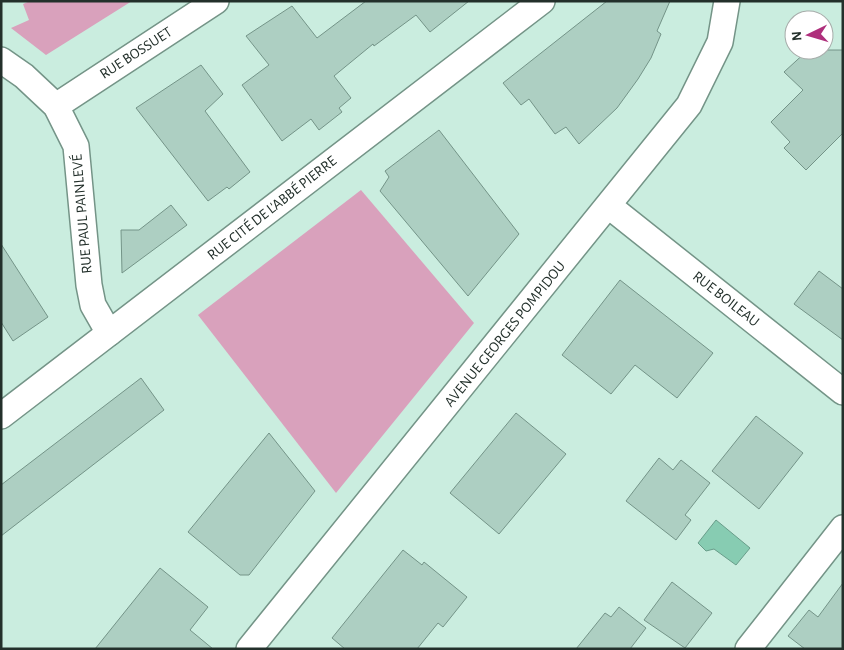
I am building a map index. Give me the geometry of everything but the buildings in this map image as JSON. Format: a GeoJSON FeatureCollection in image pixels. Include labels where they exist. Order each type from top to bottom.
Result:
{"type":"FeatureCollection","features":[{"type":"Feature","properties":{"kind":"street","name":"RUE BOSSUET"},"geometry":{"type":"LineString","coordinates":[[56,106],[216,1]]}},
{"type":"Feature","properties":{"kind":"street","name":"RUE CITÉ DE L'ABBÉ PIERRE"},"geometry":{"type":"LineString","coordinates":[[1,416],[542,1]]}},
{"type":"Feature","properties":{"kind":"street","name":"AVENUE GEORGES POMPIDOU"},"geometry":{"type":"LineString","coordinates":[[249,649],[689,105],[720,42],[727,1]]}},
{"type":"Feature","properties":{"kind":"street","name":"RUE PAUL PAINLEVÉ"},"geometry":{"type":"LineString","coordinates":[[1,60],[24,76],[56,106],[76,146],[89,285],[93,304],[109,333]]}},
{"type":"Feature","properties":{"kind":"street","name":"RUE BOILEAU"},"geometry":{"type":"LineString","coordinates":[[609,206],[843,392]]}},
{"type":"Feature","properties":{"kind":"street"},"geometry":{"type":"LineString","coordinates":[[748,649],[840,538]]}},
{"type":"Feature","properties":{"kind":"shaded area"},"geometry":{"type":"Polygon","coordinates":[[[30,1],[132,1],[46,55],[11,28],[29,20],[23,4],[30,1]]]}},
{"type":"Feature","properties":{"kind":"shaded area"},"geometry":{"type":"Polygon","coordinates":[[[361,190],[474,323],[336,493],[198,315],[361,190]]]}},
{"type":"Feature","properties":{"kind":"shaded area"},"geometry":{"type":"Polygon","coordinates":[[[716,520],[750,548],[736,565],[714,549],[706,551],[698,543],[716,520]]]}}]}
